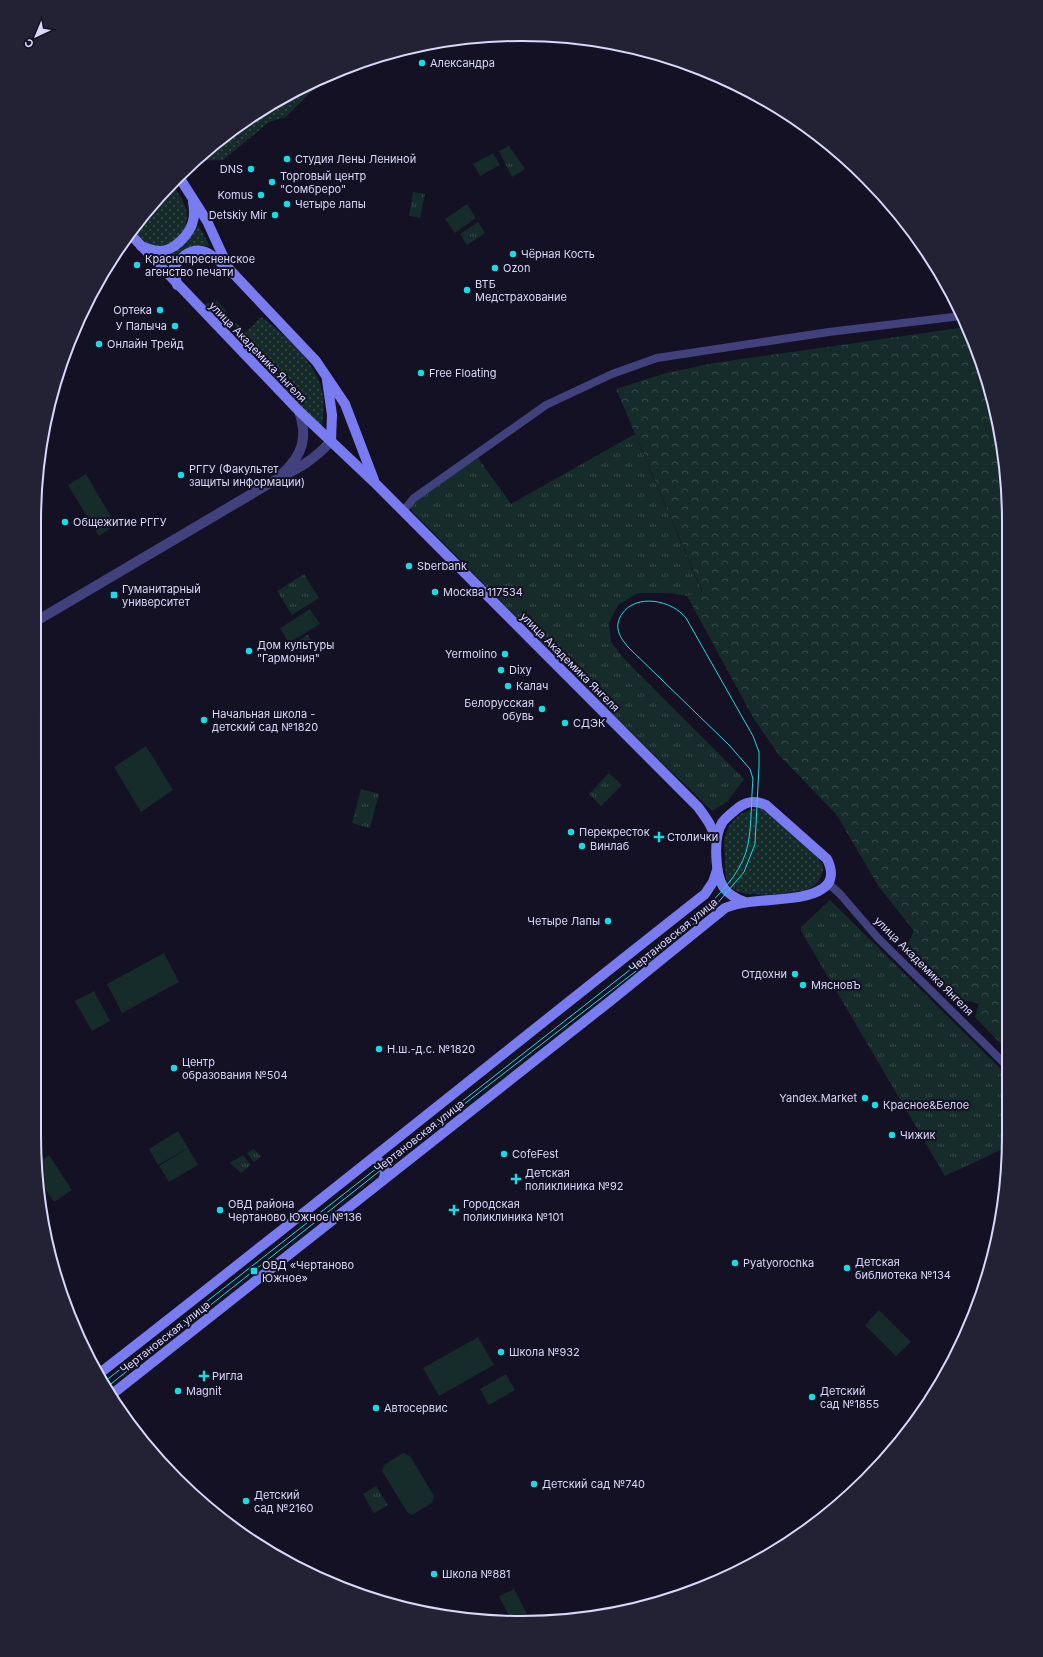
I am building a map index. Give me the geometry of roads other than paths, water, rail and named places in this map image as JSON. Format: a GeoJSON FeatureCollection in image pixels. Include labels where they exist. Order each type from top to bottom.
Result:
{"type":"FeatureCollection","features":[{"type":"Feature","properties":{"kind":"main road","name":"улица Академика Янгеля"},"geometry":{"type":"LineString","coordinates":[[182,182],[213,233],[229,269],[246,289],[304,347],[325,374],[345,404],[374,482]]}},
{"type":"Feature","properties":{"kind":"main road"},"geometry":{"type":"LineString","coordinates":[[140,245],[158,251],[163,251],[174,246],[186,235],[191,226],[194,213],[193,199]]}},
{"type":"Feature","properties":{"kind":"main road","name":"улица Академика Янгеля"},"geometry":{"type":"LineString","coordinates":[[134,238],[299,411],[374,482],[698,807]]}},
{"type":"Feature","properties":{"kind":"main road"},"geometry":{"type":"LineString","coordinates":[[177,285],[174,271],[176,264],[189,252],[195,250],[207,252],[229,269]]}},
{"type":"Feature","properties":{"kind":"main road"},"geometry":{"type":"LineString","coordinates":[[325,374],[332,415],[331,442]]}},
{"type":"Feature","properties":{"kind":"main road"},"geometry":{"type":"LineString","coordinates":[[698,807],[711,816],[718,816],[742,805],[757,801],[766,805],[827,859],[831,868],[831,876],[828,883]]}},
{"type":"Feature","properties":{"kind":"main road","name":"Чертановская улица"},"geometry":{"type":"LineString","coordinates":[[742,805],[721,823],[716,842],[717,870],[724,888],[736,898],[744,902]]}},
{"type":"Feature","properties":{"kind":"main road"},"geometry":{"type":"LineString","coordinates":[[698,807],[713,831],[716,842]]}},
{"type":"Feature","properties":{"kind":"main road","name":"Чертановская улица"},"geometry":{"type":"LineString","coordinates":[[103,1371],[705,894],[713,882],[717,870]]}},
{"type":"Feature","properties":{"kind":"main road","name":"Чертановская улица"},"geometry":{"type":"LineString","coordinates":[[115,1392],[609,1002],[725,908],[744,902],[810,894],[823,889],[828,883]]}},
{"type":"Feature","properties":{"kind":"main road"},"geometry":{"type":"LineString","coordinates":[[372,1159],[378,1160],[384,1168],[386,1174],[383,1180]]}},
{"type":"Feature","properties":{"kind":"street"},"geometry":{"type":"LineString","coordinates":[[403,511],[414,498],[534,412],[588,384],[641,363],[657,358],[745,344],[834,331],[955,317]]}},
{"type":"Feature","properties":{"kind":"street"},"geometry":{"type":"LineString","coordinates":[[277,479],[294,461],[303,443],[304,424],[299,411]]}},
{"type":"Feature","properties":{"kind":"street"},"geometry":{"type":"LineString","coordinates":[[41,618],[277,479],[311,461],[331,442]]}},
{"type":"Feature","properties":{"kind":"street","name":"улица Академика Янгеля"},"geometry":{"type":"LineString","coordinates":[[828,883],[840,894],[878,938],[1002,1061]]}},
{"type":"Feature","properties":{"kind":"tram line"},"geometry":{"type":"LineString","coordinates":[[107,1379],[645,958],[706,907],[733,877],[743,861],[748,844],[753,779],[750,769],[729,745],[628,647],[623,641],[618,629],[618,621],[622,614],[628,607],[636,603],[654,601],[663,603],[680,612],[686,618],[753,736],[759,752],[755,844],[744,872],[716,905],[649,961],[463,1105],[110,1384]]}},
{"type":"Feature","properties":{"kind":"place","name":"Александра"},"geometry":{"type":"Point","coordinates":[422,63]}},
{"type":"Feature","properties":{"kind":"place","name":"Студия Лены Лениной"},"geometry":{"type":"Point","coordinates":[287,159]}},
{"type":"Feature","properties":{"kind":"place","name":"DNS"},"geometry":{"type":"Point","coordinates":[251,169]}},
{"type":"Feature","properties":{"kind":"place","name":"Торговый центр \"Сомбреро\""},"geometry":{"type":"Point","coordinates":[272,182]}},
{"type":"Feature","properties":{"kind":"place","name":"Komus"},"geometry":{"type":"Point","coordinates":[261,195]}},
{"type":"Feature","properties":{"kind":"place","name":"Четыре лапы"},"geometry":{"type":"Point","coordinates":[287,204]}},
{"type":"Feature","properties":{"kind":"place","name":"Detskiy Mir"},"geometry":{"type":"Point","coordinates":[275,215]}},
{"type":"Feature","properties":{"kind":"place","name":"Чёрная Кость"},"geometry":{"type":"Point","coordinates":[513,254]}},
{"type":"Feature","properties":{"kind":"place","name":"Краснопресненское агенство печати"},"geometry":{"type":"Point","coordinates":[137,265]}},
{"type":"Feature","properties":{"kind":"place","name":"Ozon"},"geometry":{"type":"Point","coordinates":[495,268]}},
{"type":"Feature","properties":{"kind":"place","name":"ВТБ Медстрахование"},"geometry":{"type":"Point","coordinates":[467,290]}},
{"type":"Feature","properties":{"kind":"place","name":"Ортека"},"geometry":{"type":"Point","coordinates":[160,310]}},
{"type":"Feature","properties":{"kind":"place","name":"У Палыча"},"geometry":{"type":"Point","coordinates":[175,326]}},
{"type":"Feature","properties":{"kind":"place","name":"Онлайн Трейд"},"geometry":{"type":"Point","coordinates":[99,344]}},
{"type":"Feature","properties":{"kind":"place","name":"Free Floating"},"geometry":{"type":"Point","coordinates":[421,373]}},
{"type":"Feature","properties":{"kind":"place","name":"РГГУ (Факультет защиты информации)"},"geometry":{"type":"Point","coordinates":[181,475]}},
{"type":"Feature","properties":{"kind":"place","name":"Общежитие РГГУ"},"geometry":{"type":"Point","coordinates":[65,522]}},
{"type":"Feature","properties":{"kind":"place","name":"Sberbank"},"geometry":{"type":"Point","coordinates":[409,566]}},
{"type":"Feature","properties":{"kind":"place","name":"Москва 117534"},"geometry":{"type":"Point","coordinates":[435,592]}},
{"type":"Feature","properties":{"kind":"place","name":"Гуманитарный университет"},"geometry":{"type":"Point","coordinates":[114,595]}},
{"type":"Feature","properties":{"kind":"place","name":"Дом культуры \"Гармония\""},"geometry":{"type":"Point","coordinates":[249,651]}},
{"type":"Feature","properties":{"kind":"place","name":"Yermolino"},"geometry":{"type":"Point","coordinates":[505,654]}},
{"type":"Feature","properties":{"kind":"place","name":"Dixy"},"geometry":{"type":"Point","coordinates":[501,670]}},
{"type":"Feature","properties":{"kind":"place","name":"Калач"},"geometry":{"type":"Point","coordinates":[508,686]}},
{"type":"Feature","properties":{"kind":"place","name":"Белорусская обувь"},"geometry":{"type":"Point","coordinates":[542,709]}},
{"type":"Feature","properties":{"kind":"place","name":"Начальная школа - детский сад №1820"},"geometry":{"type":"Point","coordinates":[204,720]}},
{"type":"Feature","properties":{"kind":"place","name":"СДЭК"},"geometry":{"type":"Point","coordinates":[565,723]}},
{"type":"Feature","properties":{"kind":"place","name":"Перекресток"},"geometry":{"type":"Point","coordinates":[571,832]}},
{"type":"Feature","properties":{"kind":"place","name":"Столички"},"geometry":{"type":"Point","coordinates":[659,837]}},
{"type":"Feature","properties":{"kind":"place","name":"Винлаб"},"geometry":{"type":"Point","coordinates":[582,846]}},
{"type":"Feature","properties":{"kind":"place","name":"Четыре Лапы"},"geometry":{"type":"Point","coordinates":[608,921]}},
{"type":"Feature","properties":{"kind":"place","name":"Отдохни"},"geometry":{"type":"Point","coordinates":[795,974]}},
{"type":"Feature","properties":{"kind":"place","name":"МясновЪ"},"geometry":{"type":"Point","coordinates":[803,985]}},
{"type":"Feature","properties":{"kind":"place","name":"Н.ш.-д.с. №1820"},"geometry":{"type":"Point","coordinates":[379,1049]}},
{"type":"Feature","properties":{"kind":"place","name":"Центр образования №504"},"geometry":{"type":"Point","coordinates":[174,1068]}},
{"type":"Feature","properties":{"kind":"place","name":"Yandex.Market"},"geometry":{"type":"Point","coordinates":[865,1098]}},
{"type":"Feature","properties":{"kind":"place","name":"Красное&Белое"},"geometry":{"type":"Point","coordinates":[875,1105]}},
{"type":"Feature","properties":{"kind":"place","name":"Чижик"},"geometry":{"type":"Point","coordinates":[892,1135]}},
{"type":"Feature","properties":{"kind":"place","name":"CofeFest"},"geometry":{"type":"Point","coordinates":[504,1154]}},
{"type":"Feature","properties":{"kind":"place","name":"Детская поликлиника №92"},"geometry":{"type":"Point","coordinates":[516,1179]}},
{"type":"Feature","properties":{"kind":"place","name":"ОВД района Чертаново Южное №136"},"geometry":{"type":"Point","coordinates":[220,1210]}},
{"type":"Feature","properties":{"kind":"place","name":"Городская поликлиника №101"},"geometry":{"type":"Point","coordinates":[454,1210]}},
{"type":"Feature","properties":{"kind":"place","name":"Pyatyorochka"},"geometry":{"type":"Point","coordinates":[735,1263]}},
{"type":"Feature","properties":{"kind":"place","name":"Детская библиотека №134"},"geometry":{"type":"Point","coordinates":[847,1268]}},
{"type":"Feature","properties":{"kind":"place","name":"ОВД «Чертаново Южное»"},"geometry":{"type":"Point","coordinates":[254,1271]}},
{"type":"Feature","properties":{"kind":"place","name":"Школа №932"},"geometry":{"type":"Point","coordinates":[501,1352]}},
{"type":"Feature","properties":{"kind":"place","name":"Ригла"},"geometry":{"type":"Point","coordinates":[204,1376]}},
{"type":"Feature","properties":{"kind":"place","name":"Magnit"},"geometry":{"type":"Point","coordinates":[178,1391]}},
{"type":"Feature","properties":{"kind":"place","name":"Детский сад №1855"},"geometry":{"type":"Point","coordinates":[812,1397]}},
{"type":"Feature","properties":{"kind":"place","name":"Автосервис"},"geometry":{"type":"Point","coordinates":[376,1408]}},
{"type":"Feature","properties":{"kind":"place","name":"Детский сад №740"},"geometry":{"type":"Point","coordinates":[534,1484]}},
{"type":"Feature","properties":{"kind":"place","name":"Детский сад №2160"},"geometry":{"type":"Point","coordinates":[246,1501]}},
{"type":"Feature","properties":{"kind":"place","name":"Школа №881"},"geometry":{"type":"Point","coordinates":[434,1574]}}]}
